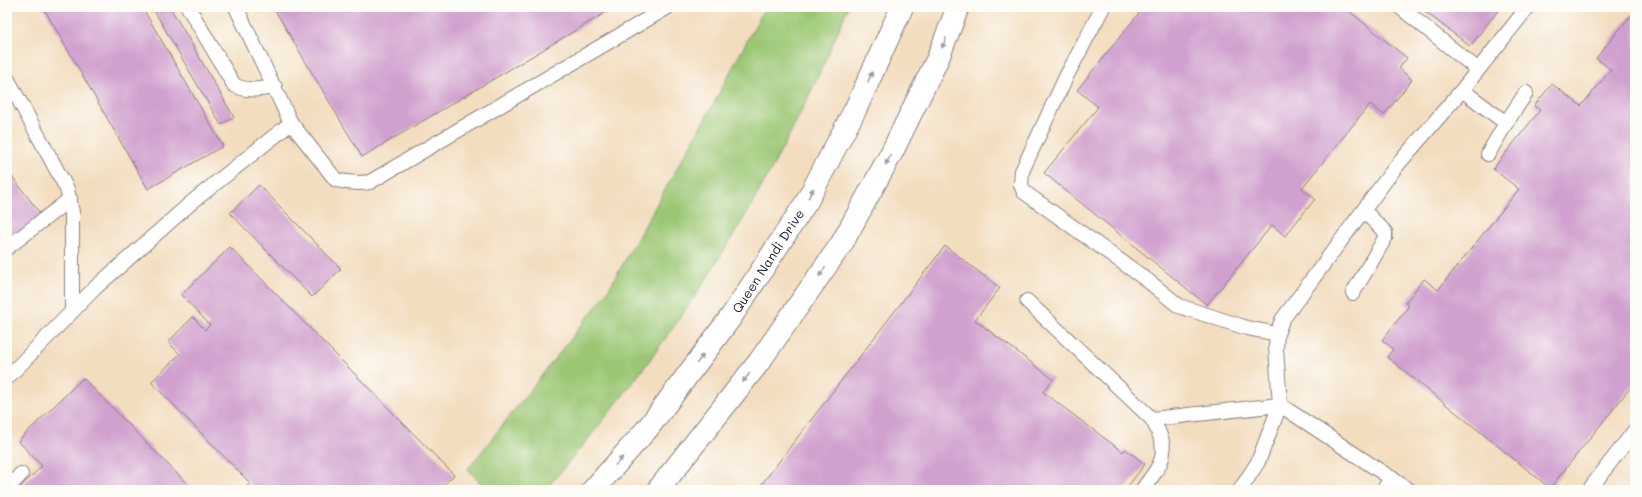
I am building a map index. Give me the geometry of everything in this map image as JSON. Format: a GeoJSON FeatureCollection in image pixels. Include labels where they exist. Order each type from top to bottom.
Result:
{"type":"FeatureCollection","features":[{"type":"Feature","properties":{"kind":"main road","name":"Queen Nandi Drive"},"geometry":{"type":"LineString","coordinates":[[593,490],[648,428],[731,317],[807,201],[856,108],[902,7]]}},
{"type":"Feature","properties":{"kind":"main road"},"geometry":{"type":"LineString","coordinates":[[658,490],[758,362],[842,243],[892,152],[938,58],[958,7]]}},
{"type":"Feature","properties":{"kind":"lane"},"geometry":{"type":"LineString","coordinates":[[188,7],[234,85],[251,90],[275,87]]}},
{"type":"Feature","properties":{"kind":"lane"},"geometry":{"type":"LineString","coordinates":[[236,7],[291,122],[336,180],[360,184],[370,182],[668,7]]}},
{"type":"Feature","properties":{"kind":"lane"},"geometry":{"type":"LineString","coordinates":[[1103,7],[1059,91],[1022,171],[1021,185],[1024,192],[1147,280],[1179,306],[1247,328],[1277,334]]}},
{"type":"Feature","properties":{"kind":"lane"},"geometry":{"type":"LineString","coordinates":[[1400,7],[1477,69]]}},
{"type":"Feature","properties":{"kind":"lane"},"geometry":{"type":"LineString","coordinates":[[1240,490],[1258,462],[1280,405],[1276,348],[1277,334],[1282,320],[1394,170],[1462,90],[1477,69],[1528,7]]}},
{"type":"Feature","properties":{"kind":"lane"},"geometry":{"type":"LineString","coordinates":[[7,78],[67,189],[70,199],[72,212],[72,312]]}},
{"type":"Feature","properties":{"kind":"lane"},"geometry":{"type":"LineString","coordinates":[[1462,90],[1506,123]]}},
{"type":"Feature","properties":{"kind":"lane"},"geometry":{"type":"LineString","coordinates":[[1488,154],[1526,93]]}},
{"type":"Feature","properties":{"kind":"lane"},"geometry":{"type":"LineString","coordinates":[[7,378],[95,288],[192,202],[291,122]]}},
{"type":"Feature","properties":{"kind":"lane"},"geometry":{"type":"LineString","coordinates":[[7,248],[70,199]]}},
{"type":"Feature","properties":{"kind":"lane"},"geometry":{"type":"LineString","coordinates":[[1353,293],[1385,238],[1384,232],[1364,211]]}},
{"type":"Feature","properties":{"kind":"lane"},"geometry":{"type":"LineString","coordinates":[[1027,301],[1152,419],[1164,446],[1156,471],[1142,490]]}},
{"type":"Feature","properties":{"kind":"lane"},"geometry":{"type":"LineString","coordinates":[[1152,419],[1280,405],[1409,490]]}},
{"type":"Feature","properties":{"kind":"lane"},"geometry":{"type":"LineString","coordinates":[[1588,490],[1635,430]]}},
{"type":"Feature","properties":{"kind":"lane"},"geometry":{"type":"LineString","coordinates":[[7,489],[21,474]]}},
{"type":"Feature","properties":{"kind":"lane"},"geometry":{"type":"LineString","coordinates":[[1383,490],[1392,478]]}},
{"type":"Feature","properties":{"kind":"green space"},"geometry":{"type":"Polygon","coordinates":[[[765,7],[848,7],[814,86],[754,200],[710,273],[653,356],[545,490],[486,490],[468,469],[606,294],[714,103],[765,7]]]}},
{"type":"Feature","properties":{"kind":"building"},"geometry":{"type":"Polygon","coordinates":[[[43,7],[142,7],[223,146],[148,189],[43,7]]]}},
{"type":"Feature","properties":{"kind":"building"},"geometry":{"type":"Polygon","coordinates":[[[152,7],[170,7],[234,117],[221,125],[152,7]]]}},
{"type":"Feature","properties":{"kind":"building"},"geometry":{"type":"Polygon","coordinates":[[[273,7],[615,7],[362,157],[273,7]]]}},
{"type":"Feature","properties":{"kind":"building"},"geometry":{"type":"Polygon","coordinates":[[[1144,7],[1344,7],[1407,58],[1399,68],[1412,80],[1384,115],[1370,104],[1302,188],[1315,199],[1285,236],[1272,225],[1207,305],[1044,173],[1098,107],[1077,90],[1144,7]]]}},
{"type":"Feature","properties":{"kind":"building"},"geometry":{"type":"Polygon","coordinates":[[[1419,7],[1501,7],[1470,46],[1419,7]]]}},
{"type":"Feature","properties":{"kind":"building"},"geometry":{"type":"Polygon","coordinates":[[[1632,14],[1635,17],[1635,382],[1550,488],[1387,357],[1393,349],[1382,340],[1409,306],[1405,303],[1424,279],[1438,290],[1519,189],[1493,169],[1540,110],[1534,106],[1552,84],[1581,106],[1611,70],[1596,58],[1632,14]]]}},
{"type":"Feature","properties":{"kind":"building"},"geometry":{"type":"Polygon","coordinates":[[[7,170],[43,217],[7,244],[7,170]]]}},
{"type":"Feature","properties":{"kind":"building"},"geometry":{"type":"Polygon","coordinates":[[[259,185],[341,269],[312,297],[230,213],[259,185]]]}},
{"type":"Feature","properties":{"kind":"building"},"geometry":{"type":"Polygon","coordinates":[[[945,246],[1000,288],[975,320],[1053,379],[1043,392],[1123,452],[1125,449],[1145,464],[1125,490],[757,490],[945,246]]]}},
{"type":"Feature","properties":{"kind":"building"},"geometry":{"type":"Polygon","coordinates":[[[230,247],[454,475],[438,490],[243,490],[250,483],[151,382],[180,354],[168,342],[193,317],[205,330],[210,325],[181,295],[230,247]]]}},
{"type":"Feature","properties":{"kind":"building"},"geometry":{"type":"Polygon","coordinates":[[[83,378],[193,490],[17,490],[42,466],[18,441],[83,378]]]}}]}
